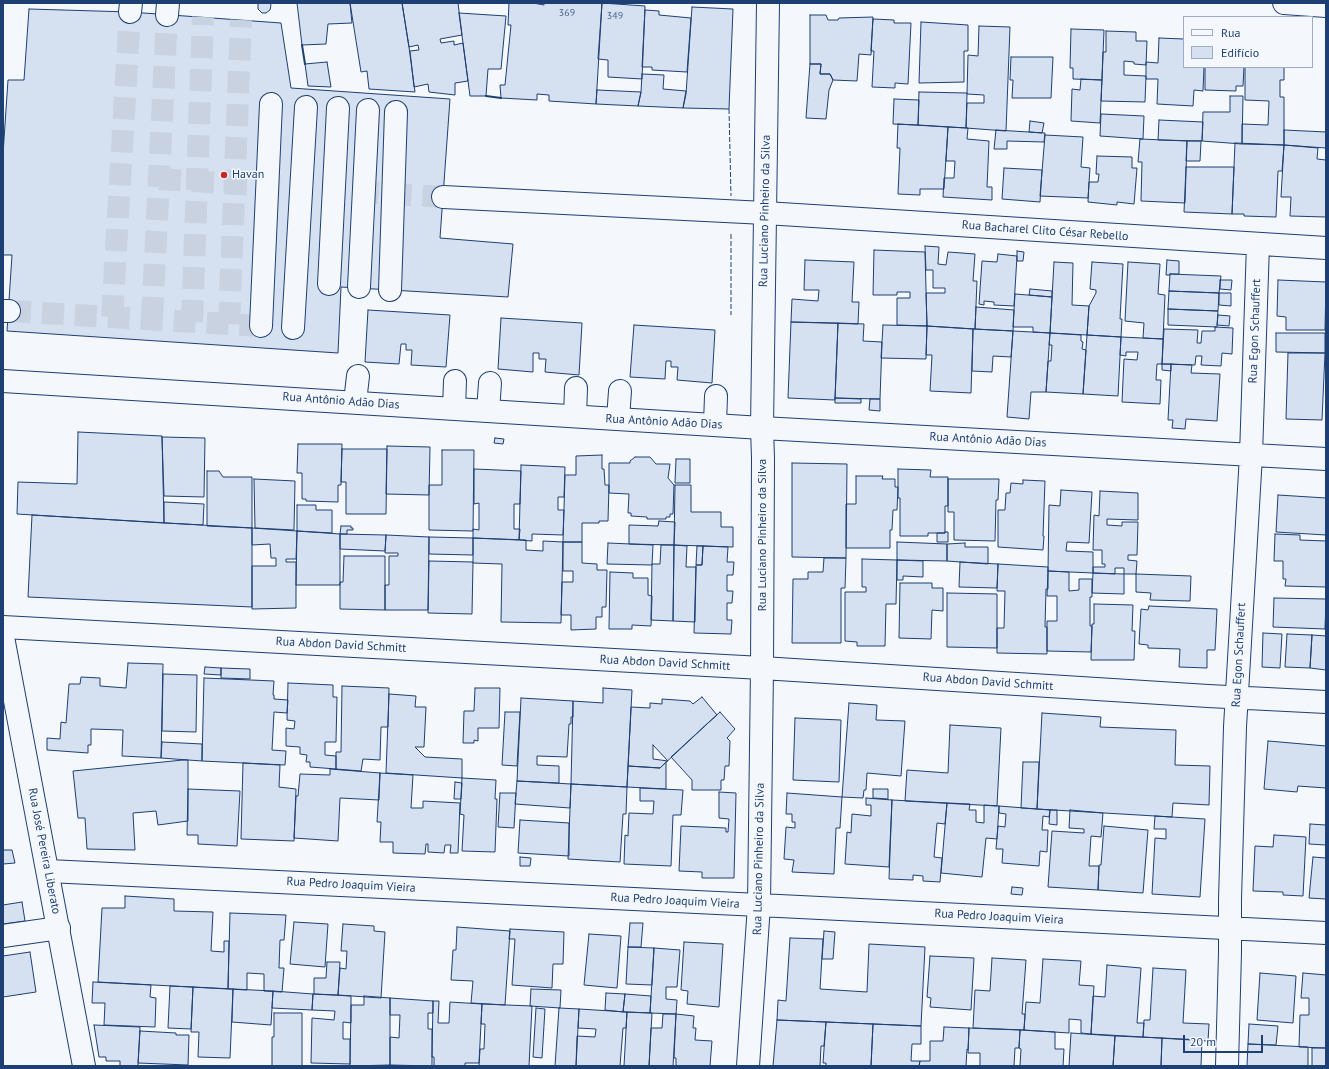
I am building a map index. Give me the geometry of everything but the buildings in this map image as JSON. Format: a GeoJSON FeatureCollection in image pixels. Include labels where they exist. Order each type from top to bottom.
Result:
{"type":"FeatureCollection","features":[{"type":"Feature","properties":{"kind":"street","name":"Rua Luciano Pinheiro da Silva"},"geometry":{"type":"LineString","coordinates":[[748,1066],[759,905],[762,668],[762,428],[768,3]]}},
{"type":"Feature","properties":{"kind":"street"},"geometry":{"type":"LineString","coordinates":[[1284,3],[1326,6]]}},
{"type":"Feature","properties":{"kind":"street"},"geometry":{"type":"LineString","coordinates":[[260,326],[271,104]]}},
{"type":"Feature","properties":{"kind":"street"},"geometry":{"type":"LineString","coordinates":[[293,328],[306,107]]}},
{"type":"Feature","properties":{"kind":"street"},"geometry":{"type":"LineString","coordinates":[[329,284],[338,108]]}},
{"type":"Feature","properties":{"kind":"street"},"geometry":{"type":"LineString","coordinates":[[359,287],[368,110]]}},
{"type":"Feature","properties":{"kind":"street"},"geometry":{"type":"LineString","coordinates":[[390,290],[396,112]]}},
{"type":"Feature","properties":{"kind":"street","name":"Rua Bacharel Clito César Rebello"},"geometry":{"type":"LineString","coordinates":[[443,197],[765,213],[1326,248]]}},
{"type":"Feature","properties":{"kind":"street","name":"Rua Egon Schauffert"},"geometry":{"type":"LineString","coordinates":[[1227,1066],[1236,697],[1250,455],[1258,244]]}},
{"type":"Feature","properties":{"kind":"street"},"geometry":{"type":"LineString","coordinates":[[356,402],[358,376]]}},
{"type":"Feature","properties":{"kind":"street","name":"Rua Antônio Adão Dias"},"geometry":{"type":"LineString","coordinates":[[3,381],[762,428],[1326,459]]}},
{"type":"Feature","properties":{"kind":"street"},"geometry":{"type":"LineString","coordinates":[[454,408],[455,381]]}},
{"type":"Feature","properties":{"kind":"street"},"geometry":{"type":"LineString","coordinates":[[488,411],[490,383]]}},
{"type":"Feature","properties":{"kind":"street"},"geometry":{"type":"LineString","coordinates":[[574,416],[576,388]]}},
{"type":"Feature","properties":{"kind":"street"},"geometry":{"type":"LineString","coordinates":[[618,419],[620,391]]}},
{"type":"Feature","properties":{"kind":"street"},"geometry":{"type":"LineString","coordinates":[[715,424],[716,396]]}},
{"type":"Feature","properties":{"kind":"street","name":"Rua Abdon David Schmitt"},"geometry":{"type":"LineString","coordinates":[[3,627],[762,668],[1326,702]]}},
{"type":"Feature","properties":{"kind":"street","name":"Rua José Pereira Liberato"},"geometry":{"type":"LineString","coordinates":[[3,637],[84,1066]]}},
{"type":"Feature","properties":{"kind":"street","name":"Rua Pedro Joaquim Vieira"},"geometry":{"type":"LineString","coordinates":[[48,871],[1326,933]]}},
{"type":"Feature","properties":{"kind":"street"},"geometry":{"type":"LineString","coordinates":[[3,936],[59,928]]}},
{"type":"Feature","properties":{"kind":"tunnel"},"geometry":{"type":"LineString","coordinates":[[112,317],[130,12]]}},
{"type":"Feature","properties":{"kind":"tunnel"},"geometry":{"type":"LineString","coordinates":[[152,319],[167,15]]}},
{"type":"Feature","properties":{"kind":"tunnel"},"geometry":{"type":"LineString","coordinates":[[192,322],[203,17]]}},
{"type":"Feature","properties":{"kind":"tunnel"},"geometry":{"type":"LineString","coordinates":[[229,324],[241,20]]}},
{"type":"Feature","properties":{"kind":"tunnel"},"geometry":{"type":"LineString","coordinates":[[159,179],[443,197]]}},
{"type":"Feature","properties":{"kind":"tunnel"},"geometry":{"type":"LineString","coordinates":[[9,311],[261,326]]}},
{"type":"Feature","properties":{"kind":"fence"},"geometry":{"type":"LineString","coordinates":[[729,109],[731,196]]}},
{"type":"Feature","properties":{"kind":"fence"},"geometry":{"type":"LineString","coordinates":[[731,234],[731,315]]}},
{"type":"Feature","properties":{"kind":"wall"},"geometry":{"type":"LineString","coordinates":[[302,45],[305,64]]}},
{"type":"Feature","properties":{"kind":"wall"},"geometry":{"type":"LineString","coordinates":[[486,96],[501,98]]}},
{"type":"Feature","properties":{"kind":"place","name":"Havan"},"geometry":{"type":"Point","coordinates":[224,175]}}]}
